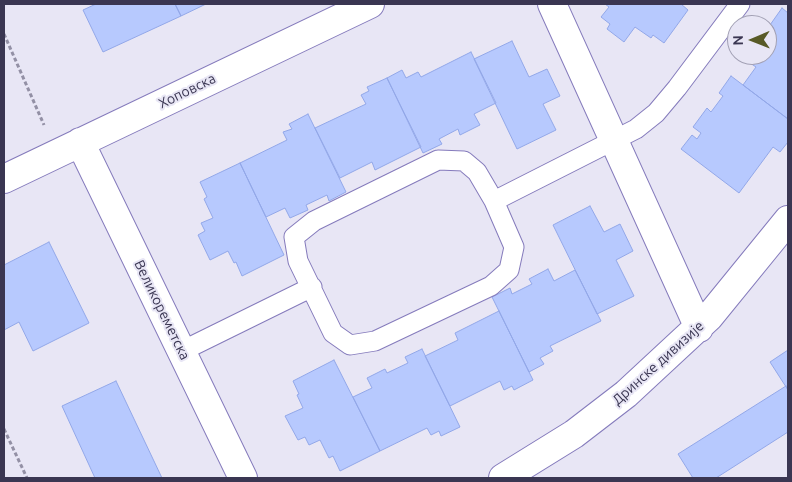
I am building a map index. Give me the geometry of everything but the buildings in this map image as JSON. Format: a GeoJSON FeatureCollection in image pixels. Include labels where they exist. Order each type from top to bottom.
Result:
{"type":"FeatureCollection","features":[{"type":"Feature","properties":{"kind":"street","name":"Хоповска"},"geometry":{"type":"LineString","coordinates":[[4,179],[370,4]]}},
{"type":"Feature","properties":{"kind":"street"},"geometry":{"type":"LineString","coordinates":[[552,4],[699,328]]}},
{"type":"Feature","properties":{"kind":"street","name":"Великореметска"},"geometry":{"type":"LineString","coordinates":[[68,148],[182,351],[243,478]]}},
{"type":"Feature","properties":{"kind":"street","name":"Дринске дивизије"},"geometry":{"type":"LineString","coordinates":[[503,478],[574,434],[626,394],[699,328],[788,220]]}},
{"type":"Feature","properties":{"kind":"lane"},"geometry":{"type":"LineString","coordinates":[[494,201],[636,129],[656,113],[740,4]]}},
{"type":"Feature","properties":{"kind":"lane"},"geometry":{"type":"LineString","coordinates":[[438,160],[464,161],[477,172],[494,201],[514,247],[509,270],[491,286],[375,341],[350,344],[333,333],[312,287],[298,262],[294,237],[314,222],[438,160]]}},
{"type":"Feature","properties":{"kind":"lane"},"geometry":{"type":"LineString","coordinates":[[182,351],[312,287]]}},
{"type":"Feature","properties":{"kind":"path"},"geometry":{"type":"LineString","coordinates":[[4,34],[68,148]]}},
{"type":"Feature","properties":{"kind":"path"},"geometry":{"type":"LineString","coordinates":[[4,429],[27,478]]}}]}
